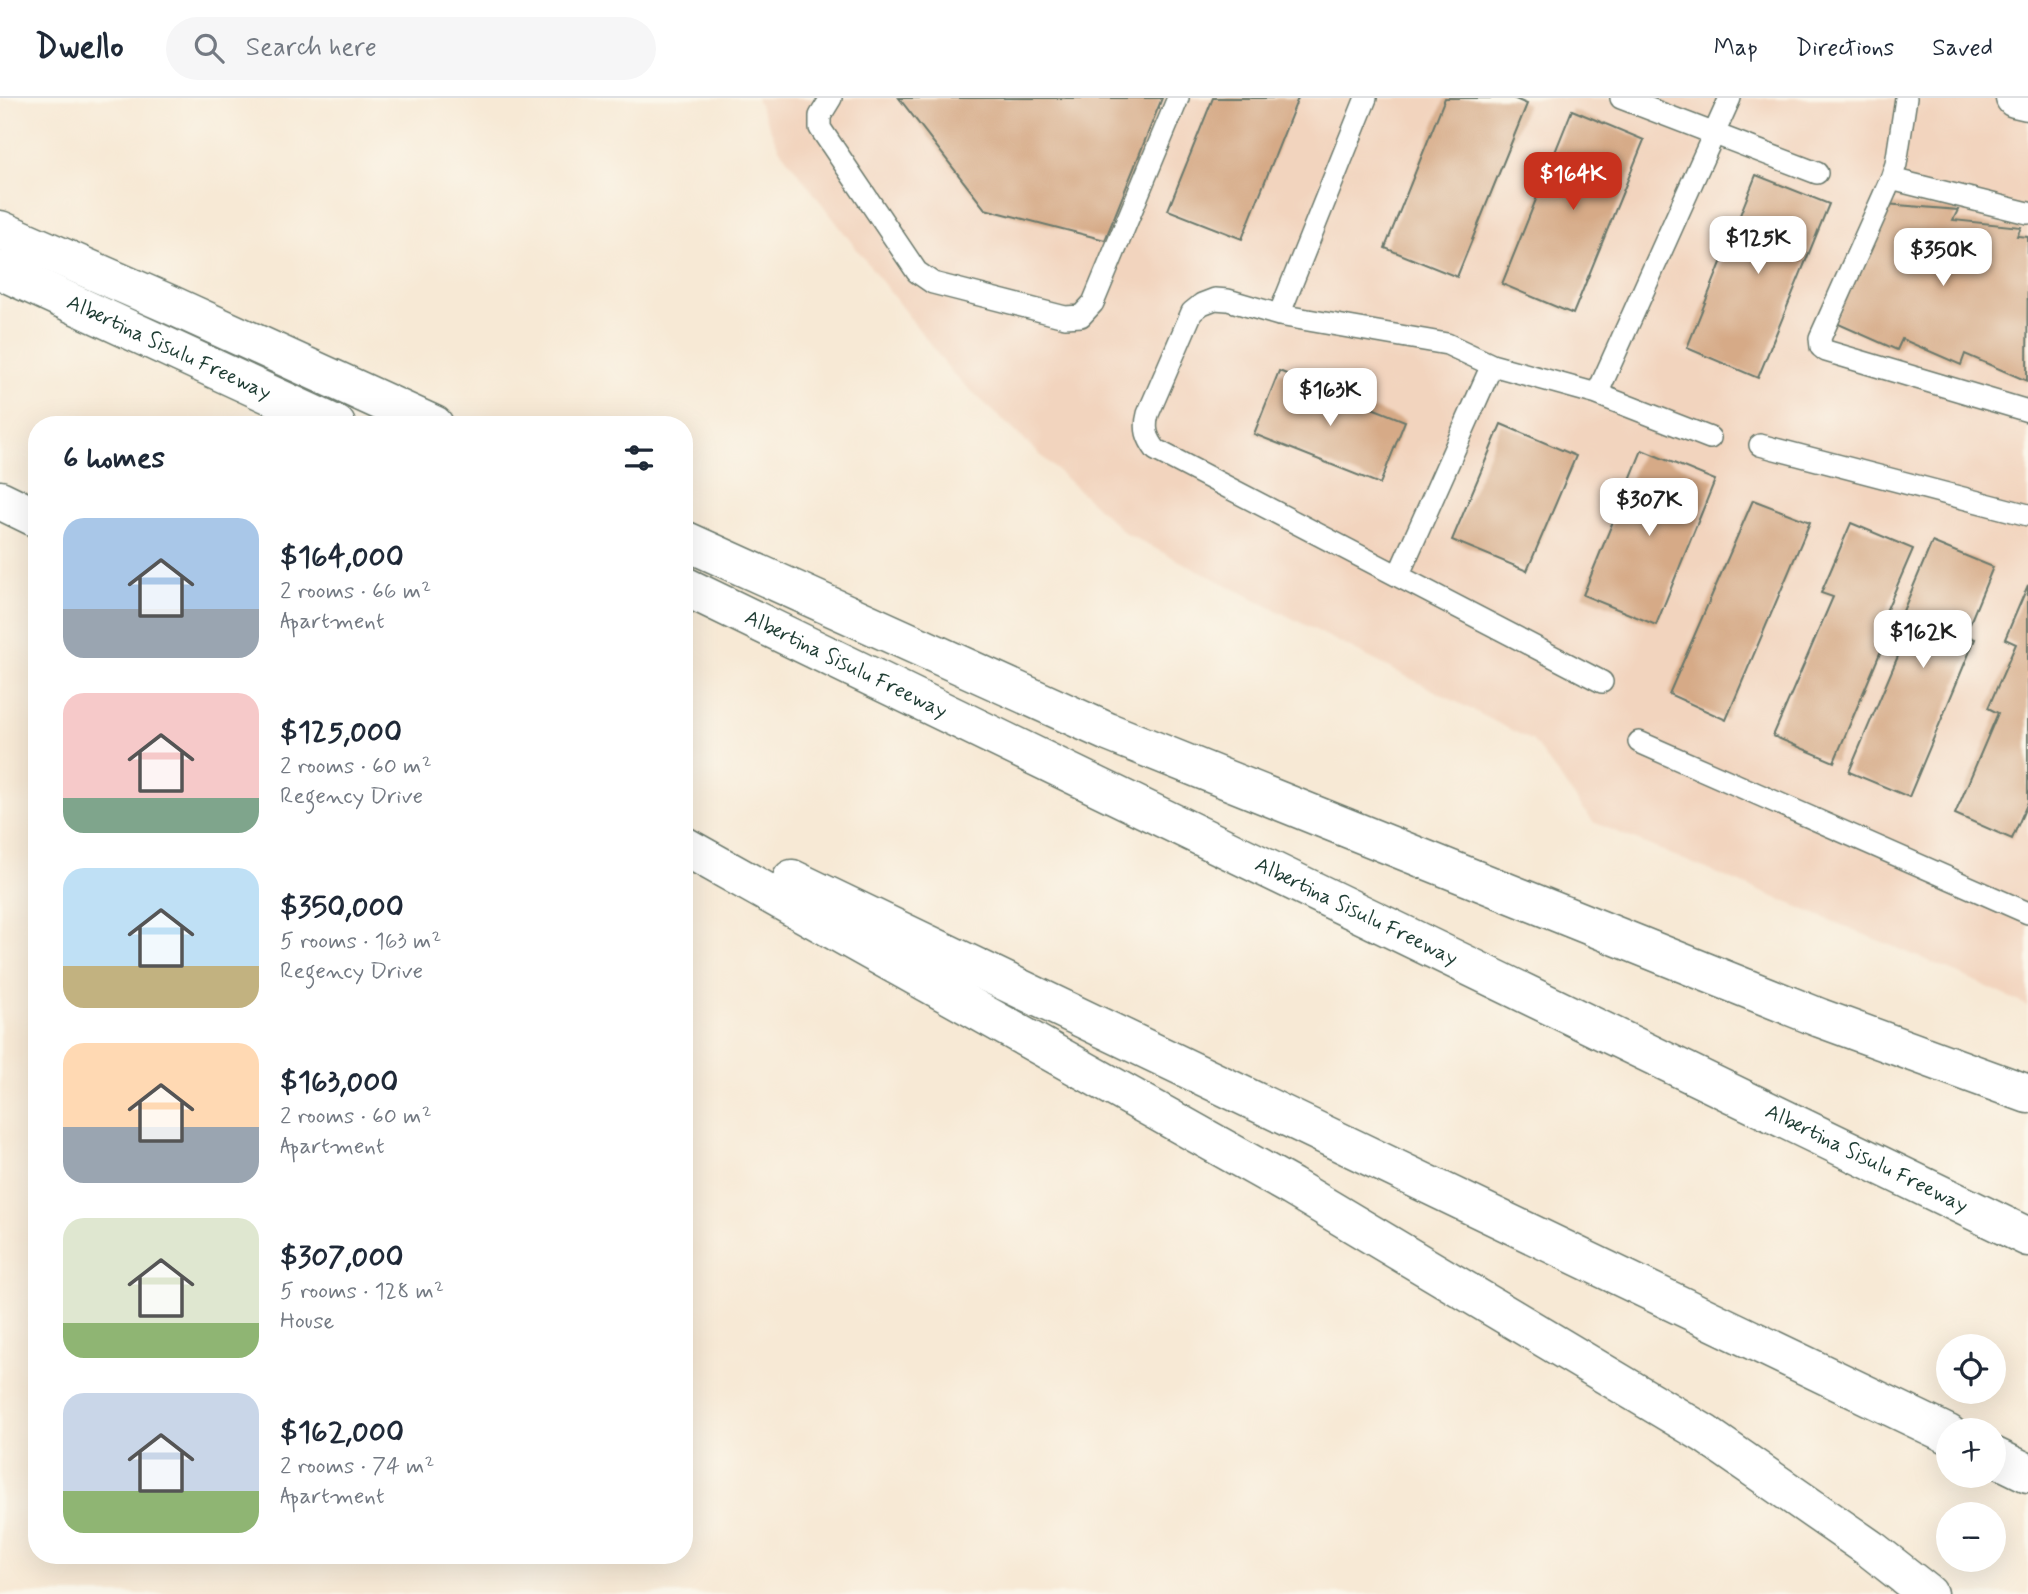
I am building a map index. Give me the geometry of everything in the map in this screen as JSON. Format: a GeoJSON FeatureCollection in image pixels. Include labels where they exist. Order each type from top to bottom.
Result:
{"type":"FeatureCollection","features":[{"type":"Feature","properties":{"kind":"main road"},"geometry":{"type":"LineString","coordinates":[[2015,98],[2028,101]]}},
{"type":"Feature","properties":{"kind":"main road"},"geometry":{"type":"LineString","coordinates":[[0,230],[169,303],[414,416]]}},
{"type":"Feature","properties":{"kind":"main road","name":"Albertina Sisulu Freeway"},"geometry":{"type":"LineString","coordinates":[[0,270],[316,416]]}},
{"type":"Feature","properties":{"kind":"main road"},"geometry":{"type":"LineString","coordinates":[[0,500],[28,514]]}},
{"type":"Feature","properties":{"kind":"main road"},"geometry":{"type":"LineString","coordinates":[[693,544],[1108,732],[1819,1018],[2028,1094]]}},
{"type":"Feature","properties":{"kind":"main road","name":"Albertina Sisulu Freeway"},"geometry":{"type":"LineString","coordinates":[[693,590],[2028,1237]]}},
{"type":"Feature","properties":{"kind":"main road"},"geometry":{"type":"LineString","coordinates":[[693,832],[1936,1428]]}},
{"type":"Feature","properties":{"kind":"main road"},"geometry":{"type":"LineString","coordinates":[[693,851],[1292,1187],[1705,1433],[1872,1550],[1928,1594]]}},
{"type":"Feature","properties":{"kind":"main road"},"geometry":{"type":"LineString","coordinates":[[2006,1462],[2028,1473]]}},
{"type":"Feature","properties":{"kind":"lane"},"geometry":{"type":"LineString","coordinates":[[831,98],[820,116],[820,128],[918,272],[933,283],[1065,317],[1080,316],[1093,303],[1178,98]]}},
{"type":"Feature","properties":{"kind":"lane"},"geometry":{"type":"LineString","coordinates":[[1279,315],[1366,98]]}},
{"type":"Feature","properties":{"kind":"lane"},"geometry":{"type":"LineString","coordinates":[[1622,98],[1817,173]]}},
{"type":"Feature","properties":{"kind":"lane"},"geometry":{"type":"LineString","coordinates":[[1597,394],[1730,98]]}},
{"type":"Feature","properties":{"kind":"lane"},"geometry":{"type":"LineString","coordinates":[[1906,98],[1896,164],[1891,179],[1820,338],[1821,347],[1826,351],[2028,411]]}},
{"type":"Feature","properties":{"kind":"lane"},"geometry":{"type":"LineString","coordinates":[[1891,179],[2028,213]]}},
{"type":"Feature","properties":{"kind":"lane"},"geometry":{"type":"LineString","coordinates":[[1602,682],[1156,450],[1148,439],[1145,426],[1148,414],[1192,312],[1214,299],[1228,300],[1279,315],[1447,344],[1492,365],[1597,394],[1710,438]]}},
{"type":"Feature","properties":{"kind":"lane"},"geometry":{"type":"LineString","coordinates":[[1398,576],[1492,365]]}},
{"type":"Feature","properties":{"kind":"lane"},"geometry":{"type":"LineString","coordinates":[[1760,445],[2028,515]]}},
{"type":"Feature","properties":{"kind":"lane"},"geometry":{"type":"LineString","coordinates":[[1639,742],[2028,913]]}},
{"type":"Feature","properties":{"kind":"shaded area"},"geometry":{"type":"Polygon","coordinates":[[[756,98],[2028,98],[2028,1006],[1962,975],[1593,822],[1533,741],[1125,533],[953,374],[779,148],[756,98]]]}},
{"type":"Feature","properties":{"kind":"building"},"geometry":{"type":"Polygon","coordinates":[[[899,98],[1162,98],[1105,240],[985,209],[899,98]]]}},
{"type":"Feature","properties":{"kind":"building"},"geometry":{"type":"Polygon","coordinates":[[[1213,98],[1298,98],[1242,239],[1168,210],[1213,98]]]}},
{"type":"Feature","properties":{"kind":"building"},"geometry":{"type":"Polygon","coordinates":[[[1445,98],[1513,98],[1527,104],[1457,277],[1385,248],[1445,98]]]}},
{"type":"Feature","properties":{"kind":"building"},"geometry":{"type":"Polygon","coordinates":[[[1572,110],[1644,140],[1573,314],[1502,284],[1572,110]]]}},
{"type":"Feature","properties":{"kind":"building"},"geometry":{"type":"Polygon","coordinates":[[[1756,175],[1829,204],[1758,378],[1687,348],[1756,175]]]}},
{"type":"Feature","properties":{"kind":"building"},"geometry":{"type":"Polygon","coordinates":[[[1885,204],[1958,210],[1953,220],[2021,227],[2017,236],[2028,237],[2027,381],[1965,354],[1961,365],[1902,339],[1897,350],[1834,322],[1885,204]]]}},
{"type":"Feature","properties":{"kind":"building"},"geometry":{"type":"Polygon","coordinates":[[[1279,371],[1405,421],[1380,484],[1254,434],[1279,371]]]}},
{"type":"Feature","properties":{"kind":"building"},"geometry":{"type":"Polygon","coordinates":[[[1501,424],[1576,456],[1527,571],[1452,540],[1501,424]]]}},
{"type":"Feature","properties":{"kind":"building"},"geometry":{"type":"Polygon","coordinates":[[[1642,450],[1715,480],[1656,625],[1583,595],[1642,450]]]}},
{"type":"Feature","properties":{"kind":"building"},"geometry":{"type":"Polygon","coordinates":[[[1753,500],[1810,522],[1726,720],[1669,694],[1753,500]]]}},
{"type":"Feature","properties":{"kind":"building"},"geometry":{"type":"Polygon","coordinates":[[[1851,523],[1913,549],[1884,616],[1894,620],[1834,762],[1773,736],[1833,597],[1821,593],[1851,523]]]}},
{"type":"Feature","properties":{"kind":"building"},"geometry":{"type":"Polygon","coordinates":[[[1932,542],[1993,567],[1965,635],[1975,639],[1909,797],[1849,772],[1915,616],[1903,611],[1932,542]]]}},
{"type":"Feature","properties":{"kind":"building"},"geometry":{"type":"Polygon","coordinates":[[[2028,585],[2028,802],[2012,839],[1955,814],[1998,713],[1988,708],[2016,644],[2005,639],[2028,585]]]}}]}
